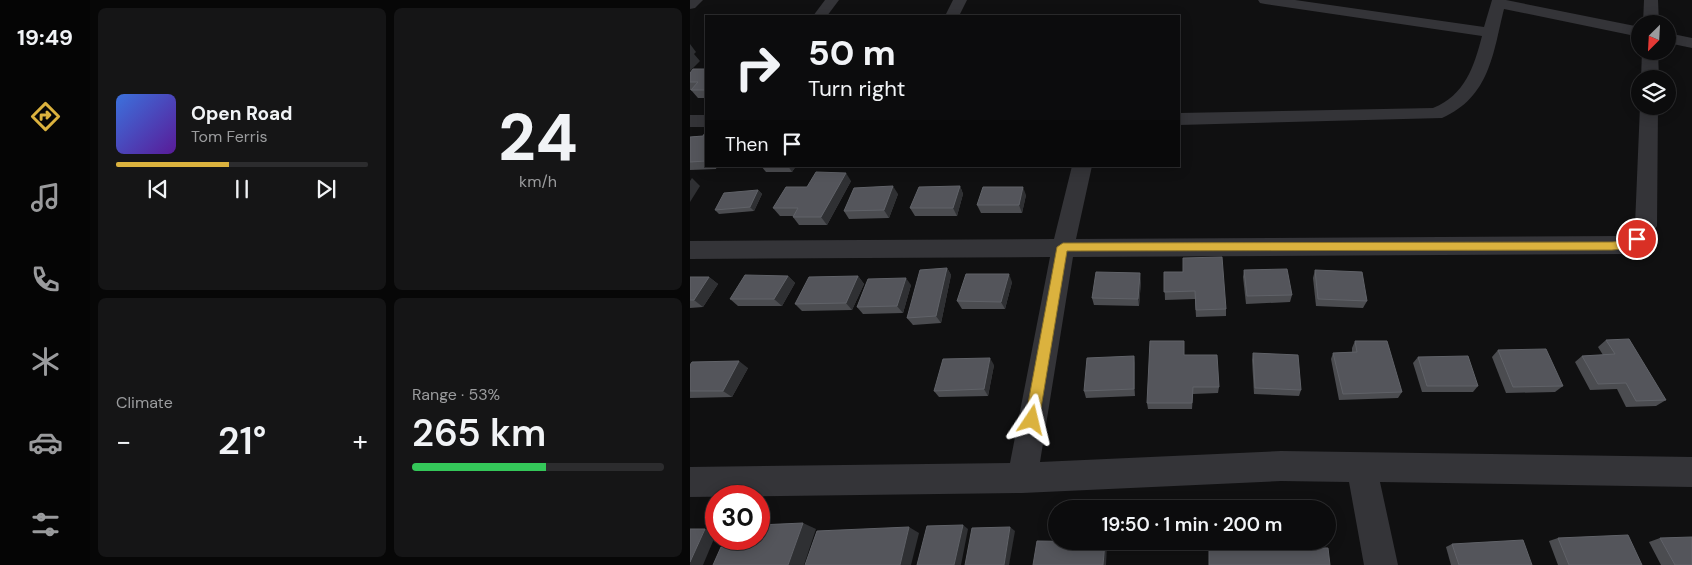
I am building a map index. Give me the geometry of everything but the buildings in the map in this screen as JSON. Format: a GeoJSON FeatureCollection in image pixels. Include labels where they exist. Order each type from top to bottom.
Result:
{"type":"FeatureCollection","features":[{"type":"Feature","properties":{"kind":"street"},"geometry":{"type":"LineString","coordinates":[[690,5],[696,0]]}},
{"type":"Feature","properties":{"kind":"street"},"geometry":{"type":"LineString","coordinates":[[821,15],[832,0]]}},
{"type":"Feature","properties":{"kind":"street"},"geometry":{"type":"LineString","coordinates":[[952,15],[960,0]]}},
{"type":"Feature","properties":{"kind":"street"},"geometry":{"type":"LineString","coordinates":[[1265,0],[1492,33]]}},
{"type":"Feature","properties":{"kind":"street"},"geometry":{"type":"LineString","coordinates":[[1651,0],[1651,15]]}},
{"type":"Feature","properties":{"kind":"street"},"geometry":{"type":"LineString","coordinates":[[1180,119],[1436,114],[1447,111],[1456,106],[1464,97],[1479,70],[1492,33],[1498,1],[1631,30]]}},
{"type":"Feature","properties":{"kind":"street"},"geometry":{"type":"LineString","coordinates":[[1676,40],[1692,44]]}},
{"type":"Feature","properties":{"kind":"street"},"geometry":{"type":"LineString","coordinates":[[690,250],[1626,245],[1637,239],[1646,226],[1649,115]]}},
{"type":"Feature","properties":{"kind":"street"},"geometry":{"type":"LineString","coordinates":[[690,121],[705,121]]}},
{"type":"Feature","properties":{"kind":"street"},"geometry":{"type":"LineString","coordinates":[[1022,478],[1063,247],[1082,167]]}},
{"type":"Feature","properties":{"kind":"street"},"geometry":{"type":"LineString","coordinates":[[690,482],[1022,478],[1282,466],[1362,469],[1692,472]]}},
{"type":"Feature","properties":{"kind":"street"},"geometry":{"type":"LineString","coordinates":[[1362,469],[1381,565]]}},
{"type":"Feature","properties":{"kind":"route"},"geometry":{"type":"LineString","coordinates":[[1032,420],[1063,247],[1612,246],[1626,245],[1637,239]]}}]}
